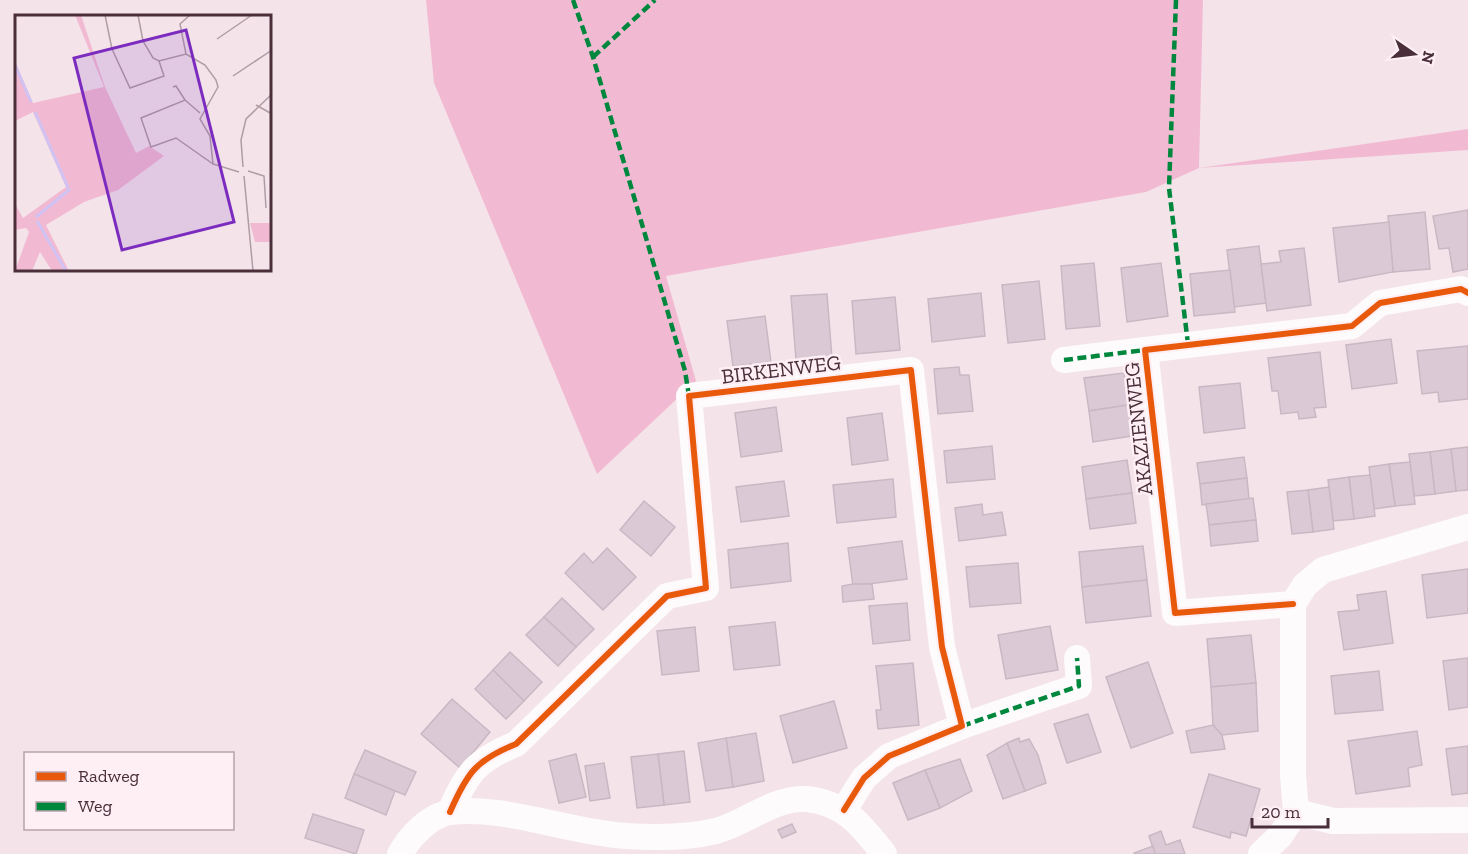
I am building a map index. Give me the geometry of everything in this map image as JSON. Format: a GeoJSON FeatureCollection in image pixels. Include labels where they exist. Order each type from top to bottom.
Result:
{"type":"FeatureCollection","features":[{"type":"Feature","properties":{"kind":"street","name":"AKAZIENWEG"},"geometry":{"type":"LineString","coordinates":[[1064,360],[1352,326],[1380,303],[1461,289],[1468,293]]}},
{"type":"Feature","properties":{"kind":"street","name":"AKAZIENWEG"},"geometry":{"type":"LineString","coordinates":[[1146,350],[1175,613],[1293,604]]}},
{"type":"Feature","properties":{"kind":"street","name":"BIRKENWEG"},"geometry":{"type":"LineString","coordinates":[[450,812],[465,778],[491,754],[516,744],[667,596],[706,588],[689,396],[911,370],[942,647],[962,726]]}},
{"type":"Feature","properties":{"kind":"street"},"geometry":{"type":"LineString","coordinates":[[1261,854],[1280,836],[1296,812],[1293,775],[1293,604],[1305,585],[1323,570],[1468,527]]}},
{"type":"Feature","properties":{"kind":"street"},"geometry":{"type":"LineString","coordinates":[[844,810],[864,778],[889,756],[962,726],[1079,686],[1077,658]]}},
{"type":"Feature","properties":{"kind":"street"},"geometry":{"type":"LineString","coordinates":[[400,854],[426,822],[450,812],[489,813],[619,836],[659,838],[717,830],[779,803],[803,799],[825,802],[844,810],[855,818],[884,854]]}},
{"type":"Feature","properties":{"kind":"street"},"geometry":{"type":"LineString","coordinates":[[1296,812],[1333,821],[1468,820]]}},
{"type":"Feature","properties":{"kind":"shaded area"},"geometry":{"type":"Polygon","coordinates":[[[426,0],[1203,0],[1199,168],[1146,192],[666,276],[696,381],[597,474],[434,83],[426,0]]]}},
{"type":"Feature","properties":{"kind":"shaded area"},"geometry":{"type":"Polygon","coordinates":[[[1468,129],[1468,150],[1199,168],[1468,129]]]}},
{"type":"Feature","properties":{"kind":"building"},"geometry":{"type":"Polygon","coordinates":[[[1468,210],[1468,269],[1453,272],[1449,248],[1439,249],[1433,216],[1468,210]]]}},
{"type":"Feature","properties":{"kind":"building"},"geometry":{"type":"Polygon","coordinates":[[[1425,212],[1430,269],[1393,272],[1388,216],[1425,212]]]}},
{"type":"Feature","properties":{"kind":"building"},"geometry":{"type":"Polygon","coordinates":[[[1389,222],[1393,272],[1339,282],[1333,228],[1389,222]]]}},
{"type":"Feature","properties":{"kind":"building"},"geometry":{"type":"Polygon","coordinates":[[[1259,246],[1266,303],[1234,307],[1227,250],[1259,246]]]}},
{"type":"Feature","properties":{"kind":"building"},"geometry":{"type":"Polygon","coordinates":[[[1304,248],[1311,305],[1267,311],[1261,264],[1281,262],[1279,251],[1304,248]]]}},
{"type":"Feature","properties":{"kind":"building"},"geometry":{"type":"Polygon","coordinates":[[[1094,263],[1100,326],[1066,329],[1061,266],[1094,263]]]}},
{"type":"Feature","properties":{"kind":"building"},"geometry":{"type":"Polygon","coordinates":[[[1161,263],[1168,316],[1127,322],[1121,268],[1161,263]]]}},
{"type":"Feature","properties":{"kind":"building"},"geometry":{"type":"Polygon","coordinates":[[[1230,270],[1235,312],[1194,316],[1190,274],[1230,270]]]}},
{"type":"Feature","properties":{"kind":"building"},"geometry":{"type":"Polygon","coordinates":[[[1039,281],[1045,339],[1008,343],[1002,285],[1039,281]]]}},
{"type":"Feature","properties":{"kind":"building"},"geometry":{"type":"Polygon","coordinates":[[[981,293],[985,336],[932,342],[928,299],[981,293]]]}},
{"type":"Feature","properties":{"kind":"building"},"geometry":{"type":"Polygon","coordinates":[[[827,294],[832,358],[796,360],[791,296],[827,294]]]}},
{"type":"Feature","properties":{"kind":"building"},"geometry":{"type":"Polygon","coordinates":[[[895,297],[900,350],[856,354],[852,301],[895,297]]]}},
{"type":"Feature","properties":{"kind":"building"},"geometry":{"type":"Polygon","coordinates":[[[765,316],[771,362],[733,366],[727,321],[765,316]]]}},
{"type":"Feature","properties":{"kind":"building"},"geometry":{"type":"Polygon","coordinates":[[[1391,339],[1397,383],[1352,389],[1346,345],[1391,339]]]}},
{"type":"Feature","properties":{"kind":"building"},"geometry":{"type":"Polygon","coordinates":[[[1468,346],[1468,399],[1439,402],[1438,392],[1422,394],[1417,351],[1468,346]]]}},
{"type":"Feature","properties":{"kind":"building"},"geometry":{"type":"Polygon","coordinates":[[[1320,352],[1326,407],[1314,408],[1316,417],[1299,419],[1298,412],[1281,414],[1278,391],[1272,391],[1268,358],[1320,352]]]}},
{"type":"Feature","properties":{"kind":"building"},"geometry":{"type":"Polygon","coordinates":[[[959,367],[960,375],[969,375],[973,411],[938,414],[934,369],[959,367]]]}},
{"type":"Feature","properties":{"kind":"building"},"geometry":{"type":"Polygon","coordinates":[[[1124,373],[1128,405],[1089,411],[1084,378],[1124,373]]]}},
{"type":"Feature","properties":{"kind":"building"},"geometry":{"type":"Polygon","coordinates":[[[1240,383],[1245,428],[1204,433],[1199,387],[1240,383]]]}},
{"type":"Feature","properties":{"kind":"building"},"geometry":{"type":"Polygon","coordinates":[[[1128,405],[1132,436],[1093,442],[1089,411],[1128,405]]]}},
{"type":"Feature","properties":{"kind":"building"},"geometry":{"type":"Polygon","coordinates":[[[776,407],[782,451],[741,457],[735,413],[776,407]]]}},
{"type":"Feature","properties":{"kind":"building"},"geometry":{"type":"Polygon","coordinates":[[[882,413],[888,460],[852,465],[847,418],[882,413]]]}},
{"type":"Feature","properties":{"kind":"building"},"geometry":{"type":"Polygon","coordinates":[[[992,446],[995,479],[947,483],[944,451],[992,446]]]}},
{"type":"Feature","properties":{"kind":"building"},"geometry":{"type":"Polygon","coordinates":[[[1468,447],[1468,490],[1456,491],[1451,449],[1468,447]]]}},
{"type":"Feature","properties":{"kind":"building"},"geometry":{"type":"Polygon","coordinates":[[[1451,449],[1456,491],[1435,494],[1430,452],[1451,449]]]}},
{"type":"Feature","properties":{"kind":"building"},"geometry":{"type":"Polygon","coordinates":[[[1430,452],[1435,494],[1414,496],[1409,454],[1430,452]]]}},
{"type":"Feature","properties":{"kind":"building"},"geometry":{"type":"Polygon","coordinates":[[[1244,457],[1247,478],[1200,484],[1197,463],[1244,457]]]}},
{"type":"Feature","properties":{"kind":"building"},"geometry":{"type":"Polygon","coordinates":[[[1127,460],[1132,493],[1086,499],[1082,467],[1127,460]]]}},
{"type":"Feature","properties":{"kind":"building"},"geometry":{"type":"Polygon","coordinates":[[[1410,462],[1415,504],[1395,506],[1389,464],[1410,462]]]}},
{"type":"Feature","properties":{"kind":"building"},"geometry":{"type":"Polygon","coordinates":[[[1389,464],[1395,506],[1374,509],[1369,467],[1389,464]]]}},
{"type":"Feature","properties":{"kind":"building"},"geometry":{"type":"Polygon","coordinates":[[[1370,475],[1375,516],[1354,519],[1349,477],[1370,475]]]}},
{"type":"Feature","properties":{"kind":"building"},"geometry":{"type":"Polygon","coordinates":[[[1349,477],[1354,519],[1333,521],[1328,480],[1349,477]]]}},
{"type":"Feature","properties":{"kind":"building"},"geometry":{"type":"Polygon","coordinates":[[[1247,478],[1249,499],[1202,505],[1200,484],[1247,478]]]}},
{"type":"Feature","properties":{"kind":"building"},"geometry":{"type":"Polygon","coordinates":[[[893,479],[896,517],[837,523],[833,485],[893,479]]]}},
{"type":"Feature","properties":{"kind":"building"},"geometry":{"type":"Polygon","coordinates":[[[784,481],[789,516],[741,522],[736,487],[784,481]]]}},
{"type":"Feature","properties":{"kind":"building"},"geometry":{"type":"Polygon","coordinates":[[[1329,487],[1334,529],[1313,532],[1308,490],[1329,487]]]}},
{"type":"Feature","properties":{"kind":"building"},"geometry":{"type":"Polygon","coordinates":[[[1308,490],[1313,532],[1292,534],[1287,492],[1308,490]]]}},
{"type":"Feature","properties":{"kind":"building"},"geometry":{"type":"Polygon","coordinates":[[[1132,493],[1136,523],[1090,529],[1086,499],[1132,493]]]}},
{"type":"Feature","properties":{"kind":"building"},"geometry":{"type":"Polygon","coordinates":[[[1253,498],[1256,520],[1209,525],[1206,504],[1253,498]]]}},
{"type":"Feature","properties":{"kind":"building"},"geometry":{"type":"Polygon","coordinates":[[[644,501],[675,527],[651,556],[620,530],[644,501]]]}},
{"type":"Feature","properties":{"kind":"building"},"geometry":{"type":"Polygon","coordinates":[[[982,504],[983,515],[1002,512],[1006,535],[959,541],[955,508],[982,504]]]}},
{"type":"Feature","properties":{"kind":"building"},"geometry":{"type":"Polygon","coordinates":[[[1256,520],[1258,541],[1211,546],[1209,525],[1256,520]]]}},
{"type":"Feature","properties":{"kind":"building"},"geometry":{"type":"Polygon","coordinates":[[[902,541],[907,579],[853,586],[848,548],[902,541]]]}},
{"type":"Feature","properties":{"kind":"building"},"geometry":{"type":"Polygon","coordinates":[[[788,543],[791,581],[731,588],[728,550],[788,543]]]}},
{"type":"Feature","properties":{"kind":"building"},"geometry":{"type":"Polygon","coordinates":[[[1143,546],[1147,580],[1082,587],[1079,552],[1143,546]]]}},
{"type":"Feature","properties":{"kind":"building"},"geometry":{"type":"Polygon","coordinates":[[[607,548],[636,577],[603,610],[565,573],[584,553],[593,563],[607,548]]]}},
{"type":"Feature","properties":{"kind":"building"},"geometry":{"type":"Polygon","coordinates":[[[1018,563],[1021,603],[970,607],[966,567],[1018,563]]]}},
{"type":"Feature","properties":{"kind":"building"},"geometry":{"type":"Polygon","coordinates":[[[1468,569],[1468,613],[1427,618],[1422,575],[1468,569]]]}},
{"type":"Feature","properties":{"kind":"building"},"geometry":{"type":"Polygon","coordinates":[[[1147,580],[1151,616],[1086,623],[1082,587],[1147,580]]]}},
{"type":"Feature","properties":{"kind":"building"},"geometry":{"type":"Polygon","coordinates":[[[872,584],[874,599],[843,602],[842,586],[872,584]]]}},
{"type":"Feature","properties":{"kind":"building"},"geometry":{"type":"Polygon","coordinates":[[[1386,591],[1393,643],[1344,650],[1338,612],[1359,610],[1357,595],[1386,591]]]}},
{"type":"Feature","properties":{"kind":"building"},"geometry":{"type":"Polygon","coordinates":[[[562,598],[594,629],[576,647],[544,617],[562,598]]]}},
{"type":"Feature","properties":{"kind":"building"},"geometry":{"type":"Polygon","coordinates":[[[907,603],[910,640],[873,644],[869,606],[907,603]]]}},
{"type":"Feature","properties":{"kind":"building"},"geometry":{"type":"Polygon","coordinates":[[[544,617],[576,647],[558,666],[526,635],[544,617]]]}},
{"type":"Feature","properties":{"kind":"building"},"geometry":{"type":"Polygon","coordinates":[[[775,622],[780,665],[734,670],[729,627],[775,622]]]}},
{"type":"Feature","properties":{"kind":"building"},"geometry":{"type":"Polygon","coordinates":[[[1050,626],[1058,670],[1006,679],[998,635],[1050,626]]]}},
{"type":"Feature","properties":{"kind":"building"},"geometry":{"type":"Polygon","coordinates":[[[695,627],[699,671],[662,675],[657,631],[695,627]]]}},
{"type":"Feature","properties":{"kind":"building"},"geometry":{"type":"Polygon","coordinates":[[[1251,635],[1256,683],[1211,687],[1207,639],[1251,635]]]}},
{"type":"Feature","properties":{"kind":"building"},"geometry":{"type":"Polygon","coordinates":[[[510,652],[542,682],[524,701],[493,670],[510,652]]]}},
{"type":"Feature","properties":{"kind":"building"},"geometry":{"type":"Polygon","coordinates":[[[1468,658],[1468,707],[1449,710],[1443,661],[1468,658]]]}},
{"type":"Feature","properties":{"kind":"building"},"geometry":{"type":"Polygon","coordinates":[[[1148,662],[1173,733],[1131,748],[1106,677],[1148,662]]]}},
{"type":"Feature","properties":{"kind":"building"},"geometry":{"type":"Polygon","coordinates":[[[913,663],[919,725],[878,729],[876,710],[881,710],[876,666],[913,663]]]}},
{"type":"Feature","properties":{"kind":"building"},"geometry":{"type":"Polygon","coordinates":[[[493,670],[524,701],[506,719],[475,689],[493,670]]]}},
{"type":"Feature","properties":{"kind":"building"},"geometry":{"type":"Polygon","coordinates":[[[1379,671],[1383,710],[1335,714],[1331,676],[1379,671]]]}},
{"type":"Feature","properties":{"kind":"building"},"geometry":{"type":"Polygon","coordinates":[[[1256,683],[1258,731],[1222,735],[1213,725],[1211,687],[1256,683]]]}},
{"type":"Feature","properties":{"kind":"building"},"geometry":{"type":"Polygon","coordinates":[[[452,699],[490,732],[460,768],[421,734],[452,699]]]}},
{"type":"Feature","properties":{"kind":"building"},"geometry":{"type":"Polygon","coordinates":[[[834,701],[847,748],[793,763],[780,716],[834,701]]]}},
{"type":"Feature","properties":{"kind":"building"},"geometry":{"type":"Polygon","coordinates":[[[1088,714],[1101,752],[1067,763],[1054,724],[1088,714]]]}},
{"type":"Feature","properties":{"kind":"building"},"geometry":{"type":"Polygon","coordinates":[[[1213,725],[1222,735],[1225,749],[1191,753],[1186,731],[1213,725]]]}},
{"type":"Feature","properties":{"kind":"building"},"geometry":{"type":"Polygon","coordinates":[[[1417,731],[1422,765],[1408,768],[1410,786],[1356,794],[1348,741],[1417,731]]]}},
{"type":"Feature","properties":{"kind":"building"},"geometry":{"type":"Polygon","coordinates":[[[756,733],[764,781],[733,787],[726,738],[756,733]]]}},
{"type":"Feature","properties":{"kind":"building"},"geometry":{"type":"Polygon","coordinates":[[[726,738],[733,787],[706,791],[698,743],[726,738]]]}},
{"type":"Feature","properties":{"kind":"building"},"geometry":{"type":"Polygon","coordinates":[[[1019,738],[1020,742],[1029,739],[1038,755],[1046,783],[1025,791],[1007,743],[1019,738]]]}},
{"type":"Feature","properties":{"kind":"building"},"geometry":{"type":"Polygon","coordinates":[[[1007,743],[1025,791],[1003,799],[987,755],[1007,743]]]}},
{"type":"Feature","properties":{"kind":"building"},"geometry":{"type":"Polygon","coordinates":[[[1468,746],[1468,793],[1452,795],[1446,749],[1468,746]]]}},
{"type":"Feature","properties":{"kind":"building"},"geometry":{"type":"Polygon","coordinates":[[[365,750],[416,772],[405,795],[354,774],[365,750]]]}},
{"type":"Feature","properties":{"kind":"building"},"geometry":{"type":"Polygon","coordinates":[[[684,751],[690,802],[664,805],[658,754],[684,751]]]}},
{"type":"Feature","properties":{"kind":"building"},"geometry":{"type":"Polygon","coordinates":[[[576,754],[586,797],[559,803],[549,761],[576,754]]]}},
{"type":"Feature","properties":{"kind":"building"},"geometry":{"type":"Polygon","coordinates":[[[658,754],[664,805],[637,808],[631,757],[658,754]]]}},
{"type":"Feature","properties":{"kind":"building"},"geometry":{"type":"Polygon","coordinates":[[[960,759],[972,791],[940,808],[925,770],[960,759]]]}},
{"type":"Feature","properties":{"kind":"building"},"geometry":{"type":"Polygon","coordinates":[[[604,763],[610,798],[590,801],[585,766],[604,763]]]}},
{"type":"Feature","properties":{"kind":"building"},"geometry":{"type":"Polygon","coordinates":[[[925,770],[940,808],[908,820],[893,783],[925,770]]]}},
{"type":"Feature","properties":{"kind":"building"},"geometry":{"type":"Polygon","coordinates":[[[354,774],[395,791],[386,815],[345,798],[354,774]]]}},
{"type":"Feature","properties":{"kind":"building"},"geometry":{"type":"Polygon","coordinates":[[[1209,774],[1260,789],[1246,836],[1231,832],[1230,838],[1193,827],[1209,774]]]}},
{"type":"Feature","properties":{"kind":"building"},"geometry":{"type":"Polygon","coordinates":[[[313,814],[364,830],[356,854],[305,838],[313,814]]]}},
{"type":"Feature","properties":{"kind":"building"},"geometry":{"type":"Polygon","coordinates":[[[792,824],[796,832],[782,838],[778,830],[792,824]]]}},
{"type":"Feature","properties":{"kind":"building"},"geometry":{"type":"Polygon","coordinates":[[[1161,831],[1166,845],[1180,840],[1185,854],[1155,854],[1149,836],[1161,831]]]}},
{"type":"Feature","properties":{"kind":"building"},"geometry":{"type":"Polygon","coordinates":[[[1153,846],[1155,854],[1134,854],[1134,853],[1153,846]]]}},
{"type":"Feature","properties":{"kind":"marked path"},"geometry":{"type":"LineString","coordinates":[[573,0],[593,57],[685,371],[689,396]]}},
{"type":"Feature","properties":{"kind":"marked path"},"geometry":{"type":"LineString","coordinates":[[593,57],[655,0]]}},
{"type":"Feature","properties":{"kind":"marked path"},"geometry":{"type":"LineString","coordinates":[[1176,0],[1169,188],[1188,344]]}},
{"type":"Feature","properties":{"kind":"marked path"},"geometry":{"type":"LineString","coordinates":[[1064,360],[1145,350]]}},
{"type":"Feature","properties":{"kind":"marked path"},"geometry":{"type":"LineString","coordinates":[[962,726],[1079,686],[1077,658]]}},
{"type":"Feature","properties":{"kind":"cycle path"},"geometry":{"type":"LineString","coordinates":[[1293,604],[1175,613],[1145,350],[1352,326],[1380,303],[1461,289],[1468,293]]}},
{"type":"Feature","properties":{"kind":"cycle path"},"geometry":{"type":"LineString","coordinates":[[450,812],[474,769],[491,756],[516,744],[667,596],[706,588],[689,396],[911,370],[942,647],[962,726],[889,756],[864,778],[844,810]]}}]}
